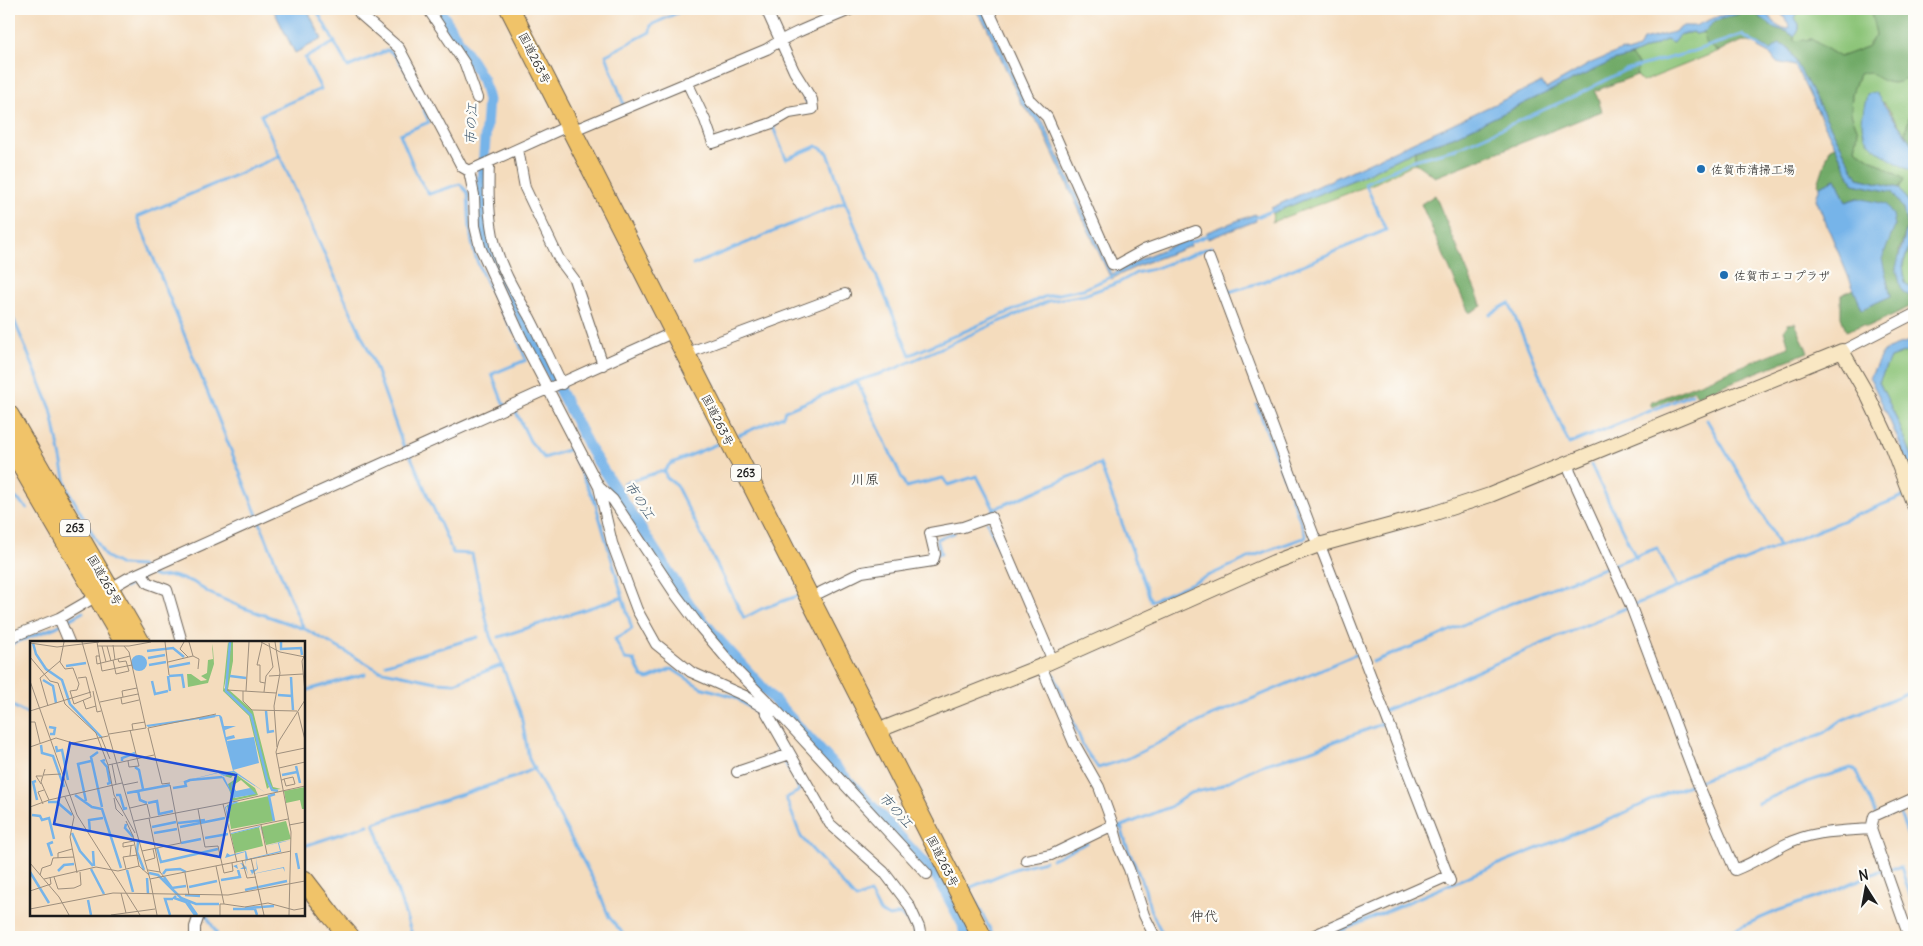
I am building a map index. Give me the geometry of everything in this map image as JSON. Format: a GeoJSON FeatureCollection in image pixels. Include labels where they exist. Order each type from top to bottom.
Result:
{"type":"FeatureCollection","features":[{"type":"Feature","properties":{"kind":"highway","name":"国道263号"},"geometry":{"type":"LineString","coordinates":[[510,9],[982,937]]}},
{"type":"Feature","properties":{"kind":"highway","name":"国道263号"},"geometry":{"type":"LineString","coordinates":[[9,415],[104,594],[124,641]]}},
{"type":"Feature","properties":{"kind":"highway","name":"国道263号"},"geometry":{"type":"LineString","coordinates":[[9,444],[104,594],[139,641]]}},
{"type":"Feature","properties":{"kind":"highway"},"geometry":{"type":"LineString","coordinates":[[305,881],[350,937]]}},
{"type":"Feature","properties":{"kind":"highway"},"geometry":{"type":"LineString","coordinates":[[305,902],[334,937]]}},
{"type":"Feature","properties":{"kind":"street"},"geometry":{"type":"LineString","coordinates":[[357,9],[360,14],[399,48],[462,168],[473,169],[568,126],[579,128],[689,86],[767,49],[814,24],[852,9]]}},
{"type":"Feature","properties":{"kind":"street"},"geometry":{"type":"LineString","coordinates":[[428,9],[466,64],[477,98]]}},
{"type":"Feature","properties":{"kind":"street"},"geometry":{"type":"LineString","coordinates":[[689,86],[705,120],[713,143],[772,123],[791,113],[813,109],[812,100],[779,41],[766,9]]}},
{"type":"Feature","properties":{"kind":"street"},"geometry":{"type":"LineString","coordinates":[[988,9],[1029,99],[1046,117],[1112,264],[1117,265],[1144,250],[1196,231]]}},
{"type":"Feature","properties":{"kind":"street"},"geometry":{"type":"LineString","coordinates":[[518,148],[525,188],[559,259],[574,279],[603,365]]}},
{"type":"Feature","properties":{"kind":"street"},"geometry":{"type":"LineString","coordinates":[[489,162],[487,195],[495,246],[503,268],[562,384]]}},
{"type":"Feature","properties":{"kind":"street"},"geometry":{"type":"LineString","coordinates":[[473,169],[475,226],[480,248],[548,390],[599,487],[612,543],[637,610],[656,644],[691,672],[745,696],[764,708],[784,756],[830,824],[884,872],[909,906],[919,927],[921,937]]}},
{"type":"Feature","properties":{"kind":"street"},"geometry":{"type":"LineString","coordinates":[[1208,258],[1449,878],[1310,937]]}},
{"type":"Feature","properties":{"kind":"street"},"geometry":{"type":"LineString","coordinates":[[685,354],[845,294]]}},
{"type":"Feature","properties":{"kind":"street"},"geometry":{"type":"LineString","coordinates":[[877,732],[1047,664],[1274,562],[1319,545],[1432,514],[1490,495],[1842,351],[1914,314]]}},
{"type":"Feature","properties":{"kind":"street"},"geometry":{"type":"LineString","coordinates":[[9,638],[61,623],[104,594],[145,570],[674,332]]}},
{"type":"Feature","properties":{"kind":"street"},"geometry":{"type":"LineString","coordinates":[[1842,351],[1869,398],[1892,447],[1911,497]]}},
{"type":"Feature","properties":{"kind":"street"},"geometry":{"type":"LineString","coordinates":[[1568,462],[1570,472],[1631,607],[1697,782],[1735,870],[1784,845],[1804,838],[1833,832],[1871,829]]}},
{"type":"Feature","properties":{"kind":"street"},"geometry":{"type":"LineString","coordinates":[[599,487],[614,500],[676,595],[700,627],[739,673],[775,709],[927,874]]}},
{"type":"Feature","properties":{"kind":"street"},"geometry":{"type":"LineString","coordinates":[[810,598],[862,572],[934,557],[930,533],[963,527],[988,519],[1047,664],[1074,743],[1098,787],[1144,915],[1155,937]]}},
{"type":"Feature","properties":{"kind":"street"},"geometry":{"type":"LineString","coordinates":[[145,570],[148,583],[168,590],[182,641]]}},
{"type":"Feature","properties":{"kind":"street"},"geometry":{"type":"LineString","coordinates":[[61,623],[69,641]]}},
{"type":"Feature","properties":{"kind":"street"},"geometry":{"type":"LineString","coordinates":[[737,772],[784,756]]}},
{"type":"Feature","properties":{"kind":"street"},"geometry":{"type":"LineString","coordinates":[[1909,937],[1871,829],[1876,814],[1914,798]]}},
{"type":"Feature","properties":{"kind":"street"},"geometry":{"type":"LineString","coordinates":[[1026,860],[1051,855],[1114,828]]}},
{"type":"Feature","properties":{"kind":"street"},"geometry":{"type":"LineString","coordinates":[[195,937],[195,927],[199,916]]}},
{"type":"Feature","properties":{"kind":"green space"},"geometry":{"type":"Polygon","coordinates":[[[1801,9],[1872,9],[1876,34],[1867,47],[1840,57],[1811,39],[1794,42],[1794,36],[1799,30],[1799,24],[1794,17],[1801,9]]]}},
{"type":"Feature","properties":{"kind":"green space"},"geometry":{"type":"Polygon","coordinates":[[[1870,9],[1914,9],[1914,74],[1896,83],[1891,83],[1881,80],[1869,72],[1859,74],[1852,93],[1851,113],[1858,131],[1855,149],[1904,179],[1899,188],[1858,178],[1788,47],[1771,50],[1758,44],[1743,41],[1719,51],[1705,43],[1704,32],[1715,21],[1745,12],[1756,14],[1775,28],[1794,36],[1794,41],[1811,39],[1840,57],[1867,47],[1876,34],[1870,9]]]}},
{"type":"Feature","properties":{"kind":"green space"},"geometry":{"type":"Polygon","coordinates":[[[1692,32],[1696,34],[1704,32],[1705,43],[1719,51],[1642,82],[1637,75],[1638,63],[1631,56],[1666,40],[1673,43],[1679,35],[1692,32]]]}},
{"type":"Feature","properties":{"kind":"green space"},"geometry":{"type":"Polygon","coordinates":[[[1631,56],[1638,64],[1637,75],[1595,91],[1602,111],[1435,177],[1415,163],[1415,150],[1453,137],[1613,61],[1631,56]]]}},
{"type":"Feature","properties":{"kind":"green space"},"geometry":{"type":"Polygon","coordinates":[[[1869,71],[1886,82],[1891,83],[1901,81],[1914,74],[1914,114],[1910,114],[1905,134],[1884,102],[1875,148],[1914,173],[1914,220],[1910,205],[1899,188],[1904,179],[1855,149],[1858,131],[1851,113],[1852,93],[1859,74],[1869,71]]]}},
{"type":"Feature","properties":{"kind":"green space"},"geometry":{"type":"Polygon","coordinates":[[[1910,114],[1914,114],[1914,147],[1905,134],[1910,114]]]}},
{"type":"Feature","properties":{"kind":"green space"},"geometry":{"type":"Polygon","coordinates":[[[1835,146],[1854,184],[1892,192],[1903,209],[1907,227],[1899,252],[1902,291],[1914,299],[1914,305],[1867,327],[1862,325],[1846,331],[1841,317],[1841,295],[1854,289],[1862,308],[1891,296],[1881,258],[1895,226],[1858,198],[1846,202],[1836,179],[1820,186],[1818,184],[1830,148],[1835,146]]]}},
{"type":"Feature","properties":{"kind":"green space"},"geometry":{"type":"Polygon","coordinates":[[[1415,150],[1415,163],[1375,183],[1272,222],[1273,213],[1358,178],[1415,150]]]}},
{"type":"Feature","properties":{"kind":"green space"},"geometry":{"type":"Polygon","coordinates":[[[1435,195],[1482,306],[1469,313],[1421,204],[1435,195]]]}},
{"type":"Feature","properties":{"kind":"green space"},"geometry":{"type":"Polygon","coordinates":[[[1914,235],[1914,290],[1905,283],[1903,265],[1914,235]]]}},
{"type":"Feature","properties":{"kind":"green space"},"geometry":{"type":"Polygon","coordinates":[[[1795,323],[1808,352],[1697,396],[1694,390],[1652,407],[1650,403],[1789,347],[1784,330],[1788,324],[1795,323]]]}},
{"type":"Feature","properties":{"kind":"green space"},"geometry":{"type":"Polygon","coordinates":[[[1914,349],[1914,461],[1879,382],[1890,358],[1914,349]]]}},
{"type":"Feature","properties":{"kind":"water"},"geometry":{"type":"Polygon","coordinates":[[[273,9],[307,9],[322,39],[295,53],[273,9]]]}},
{"type":"Feature","properties":{"kind":"water"},"geometry":{"type":"Polygon","coordinates":[[[975,9],[982,9],[990,22],[1026,103],[1043,121],[1112,274],[1147,256],[1188,239],[1191,246],[1140,265],[1111,279],[1040,125],[1021,103],[987,27],[975,9]]]}},
{"type":"Feature","properties":{"kind":"water"},"geometry":{"type":"Polygon","coordinates":[[[1747,9],[1762,9],[1779,27],[1787,29],[1789,28],[1788,23],[1778,9],[1801,9],[1794,17],[1799,24],[1799,30],[1794,36],[1775,28],[1756,14],[1745,12],[1715,21],[1704,32],[1679,35],[1673,43],[1666,40],[1631,56],[1613,61],[1453,137],[1415,150],[1358,178],[1273,213],[1271,208],[1542,82],[1546,89],[1591,63],[1622,50],[1628,52],[1638,48],[1643,40],[1674,32],[1683,26],[1695,26],[1719,16],[1747,9]]]}},
{"type":"Feature","properties":{"kind":"water"},"geometry":{"type":"Polygon","coordinates":[[[1758,44],[1771,50],[1779,44],[1788,47],[1858,178],[1899,188],[1910,205],[1914,220],[1914,235],[1903,264],[1905,283],[1914,290],[1914,299],[1902,291],[1896,268],[1907,227],[1903,209],[1892,192],[1854,184],[1795,66],[1776,62],[1771,55],[1758,48],[1758,44]]]}},
{"type":"Feature","properties":{"kind":"water"},"geometry":{"type":"Polygon","coordinates":[[[1875,92],[1914,147],[1914,173],[1879,152],[1864,134],[1862,120],[1867,94],[1875,92]]]}},
{"type":"Feature","properties":{"kind":"water"},"geometry":{"type":"Polygon","coordinates":[[[1836,179],[1846,202],[1858,198],[1886,204],[1893,215],[1895,226],[1882,259],[1891,296],[1862,309],[1816,199],[1820,186],[1836,179]]]}},
{"type":"Feature","properties":{"kind":"water"},"geometry":{"type":"Polygon","coordinates":[[[1255,214],[1256,221],[1208,239],[1207,232],[1255,214]]]}},
{"type":"Feature","properties":{"kind":"water"},"geometry":{"type":"Polygon","coordinates":[[[1914,339],[1914,349],[1890,358],[1879,382],[1914,461],[1914,477],[1870,378],[1883,351],[1914,339]]]}},
{"type":"Feature","properties":{"kind":"waterway"},"geometry":{"type":"LineString","coordinates":[[316,9],[348,67],[388,50],[395,55],[407,72],[429,122],[400,134],[418,177],[429,194],[460,184],[468,193],[470,232],[475,255],[488,285],[514,333]]}},
{"type":"Feature","properties":{"kind":"waterway","name":"市の江"},"geometry":{"type":"LineString","coordinates":[[439,9],[483,80],[488,100],[481,194],[486,239],[494,263],[591,451],[690,605],[719,640],[937,877],[963,925],[965,937]]}},
{"type":"Feature","properties":{"kind":"waterway"},"geometry":{"type":"LineString","coordinates":[[625,108],[606,55],[650,32],[651,25],[686,9]]}},
{"type":"Feature","properties":{"kind":"waterway"},"geometry":{"type":"LineString","coordinates":[[739,435],[783,416],[785,411],[857,381],[892,370],[1049,301],[1084,295],[1120,282],[1136,273],[1156,268],[1211,247],[1229,292],[1262,282],[1386,230],[1365,183],[1414,160],[1455,149],[1577,95],[1625,70],[1688,53],[1742,35],[1761,47]]}},
{"type":"Feature","properties":{"kind":"waterway"},"geometry":{"type":"LineString","coordinates":[[335,42],[305,58],[321,89],[261,115],[372,358],[403,445],[411,457],[453,553],[472,554],[490,636],[502,665]]}},
{"type":"Feature","properties":{"kind":"waterway"},"geometry":{"type":"LineString","coordinates":[[803,94],[809,107]]}},
{"type":"Feature","properties":{"kind":"waterway"},"geometry":{"type":"LineString","coordinates":[[776,125],[773,127],[786,159],[817,146],[828,153],[845,202],[910,355],[1044,297],[1083,289],[1111,277]]}},
{"type":"Feature","properties":{"kind":"waterway"},"geometry":{"type":"LineString","coordinates":[[280,156],[137,217],[304,628]]}},
{"type":"Feature","properties":{"kind":"waterway"},"geometry":{"type":"LineString","coordinates":[[693,265],[845,202]]}},
{"type":"Feature","properties":{"kind":"waterway"},"geometry":{"type":"LineString","coordinates":[[1252,219],[1274,210]]}},
{"type":"Feature","properties":{"kind":"waterway"},"geometry":{"type":"LineString","coordinates":[[1186,244],[1211,234]]}},
{"type":"Feature","properties":{"kind":"waterway"},"geometry":{"type":"LineString","coordinates":[[1490,314],[1509,303],[1569,444],[1692,394]]}},
{"type":"Feature","properties":{"kind":"waterway"},"geometry":{"type":"LineString","coordinates":[[9,308],[51,409],[67,488],[105,556],[121,565],[141,566],[157,577],[172,576],[193,582],[209,593],[241,607],[305,629],[378,670],[436,682],[454,683],[502,665],[521,715],[529,759],[598,889],[609,917],[626,937]]}},
{"type":"Feature","properties":{"kind":"waterway"},"geometry":{"type":"LineString","coordinates":[[506,405],[503,403],[492,374],[526,360],[518,340]]}},
{"type":"Feature","properties":{"kind":"waterway"},"geometry":{"type":"LineString","coordinates":[[857,381],[906,487],[943,478],[948,485],[977,476],[994,509]]}},
{"type":"Feature","properties":{"kind":"waterway"},"geometry":{"type":"LineString","coordinates":[[991,514],[994,509],[1100,464],[1151,601],[1253,556],[1306,537],[1257,405]]}},
{"type":"Feature","properties":{"kind":"waterway"},"geometry":{"type":"LineString","coordinates":[[512,408],[515,410],[530,441],[544,458],[570,449],[595,502],[632,629],[615,639],[625,659],[634,660],[642,677],[648,679],[672,669],[700,687],[735,697],[753,710],[797,784],[799,791],[786,798],[801,837],[856,899],[870,893],[880,912],[889,917],[900,914],[913,927],[916,937]]}},
{"type":"Feature","properties":{"kind":"waterway"},"geometry":{"type":"LineString","coordinates":[[1707,420],[1766,520],[1779,546]]}},
{"type":"Feature","properties":{"kind":"waterway"},"geometry":{"type":"LineString","coordinates":[[665,470],[670,464],[717,444]]}},
{"type":"Feature","properties":{"kind":"waterway"},"geometry":{"type":"LineString","coordinates":[[1591,465],[1636,558]]}},
{"type":"Feature","properties":{"kind":"waterway"},"geometry":{"type":"LineString","coordinates":[[624,483],[665,470],[666,477],[676,485],[744,618],[761,609],[797,596]]}},
{"type":"Feature","properties":{"kind":"waterway"},"geometry":{"type":"LineString","coordinates":[[9,492],[27,508]]}},
{"type":"Feature","properties":{"kind":"waterway"},"geometry":{"type":"LineString","coordinates":[[1117,828],[1170,807],[1190,793],[1215,788],[1259,766],[1309,751],[1382,724],[1379,713],[1626,608],[1906,495]]}},
{"type":"Feature","properties":{"kind":"waterway"},"geometry":{"type":"LineString","coordinates":[[987,522],[1015,586]]}},
{"type":"Feature","properties":{"kind":"waterway"},"geometry":{"type":"LineString","coordinates":[[936,555],[941,554],[937,539],[954,533]]}},
{"type":"Feature","properties":{"kind":"waterway"},"geometry":{"type":"LineString","coordinates":[[1372,662],[1434,638],[1504,606],[1657,548],[1677,587]]}},
{"type":"Feature","properties":{"kind":"waterway"},"geometry":{"type":"LineString","coordinates":[[125,588],[142,579]]}},
{"type":"Feature","properties":{"kind":"waterway"},"geometry":{"type":"LineString","coordinates":[[499,637],[623,597]]}},
{"type":"Feature","properties":{"kind":"waterway"},"geometry":{"type":"LineString","coordinates":[[9,645],[56,627],[83,612]]}},
{"type":"Feature","properties":{"kind":"waterway"},"geometry":{"type":"LineString","coordinates":[[386,664],[478,637]]}},
{"type":"Feature","properties":{"kind":"waterway"},"geometry":{"type":"LineString","coordinates":[[1054,675],[1084,748],[1098,768],[1129,758],[1209,717],[1355,655]]}},
{"type":"Feature","properties":{"kind":"waterway"},"geometry":{"type":"LineString","coordinates":[[305,691],[365,674]]}},
{"type":"Feature","properties":{"kind":"waterway"},"geometry":{"type":"LineString","coordinates":[[1327,937],[1469,876],[1618,816],[1660,796],[1822,734],[1842,720],[1914,690]]}},
{"type":"Feature","properties":{"kind":"waterway"},"geometry":{"type":"LineString","coordinates":[[9,704],[30,715]]}},
{"type":"Feature","properties":{"kind":"waterway"},"geometry":{"type":"LineString","coordinates":[[413,937],[374,823],[515,777],[535,768]]}},
{"type":"Feature","properties":{"kind":"waterway"},"geometry":{"type":"LineString","coordinates":[[1758,803],[1807,782],[1851,768],[1856,771],[1875,813]]}},
{"type":"Feature","properties":{"kind":"waterway"},"geometry":{"type":"LineString","coordinates":[[1885,816],[1899,811],[1914,852]]}},
{"type":"Feature","properties":{"kind":"waterway"},"geometry":{"type":"LineString","coordinates":[[305,846],[368,825]]}},
{"type":"Feature","properties":{"kind":"waterway"},"geometry":{"type":"LineString","coordinates":[[1121,826],[1126,844],[1145,889],[1150,909],[1164,937]]}},
{"type":"Feature","properties":{"kind":"waterway"},"geometry":{"type":"LineString","coordinates":[[1052,859],[1087,843]]}},
{"type":"Feature","properties":{"kind":"waterway"},"geometry":{"type":"LineString","coordinates":[[994,937],[969,888],[1017,868],[1045,861]]}},
{"type":"Feature","properties":{"kind":"waterway"},"geometry":{"type":"LineString","coordinates":[[1888,869],[1901,867],[1914,908]]}},
{"type":"Feature","properties":{"kind":"waterway"},"geometry":{"type":"LineString","coordinates":[[1706,937],[1722,930],[1731,931],[1882,870]]}},
{"type":"Feature","properties":{"kind":"waterway"},"geometry":{"type":"LineString","coordinates":[[207,916],[217,937]]}},
{"type":"Feature","properties":{"kind":"place","name":"佐賀市清掃工場"},"geometry":{"type":"Point","coordinates":[1701,169]}},
{"type":"Feature","properties":{"kind":"place","name":"佐賀市エコプラザ"},"geometry":{"type":"Point","coordinates":[1724,275]}},
{"type":"Feature","properties":{"kind":"district","name":"川原"},"geometry":{"type":"Point","coordinates":[865,479]}},
{"type":"Feature","properties":{"kind":"district","name":"仲代"},"geometry":{"type":"Point","coordinates":[1204,916]}}]}
